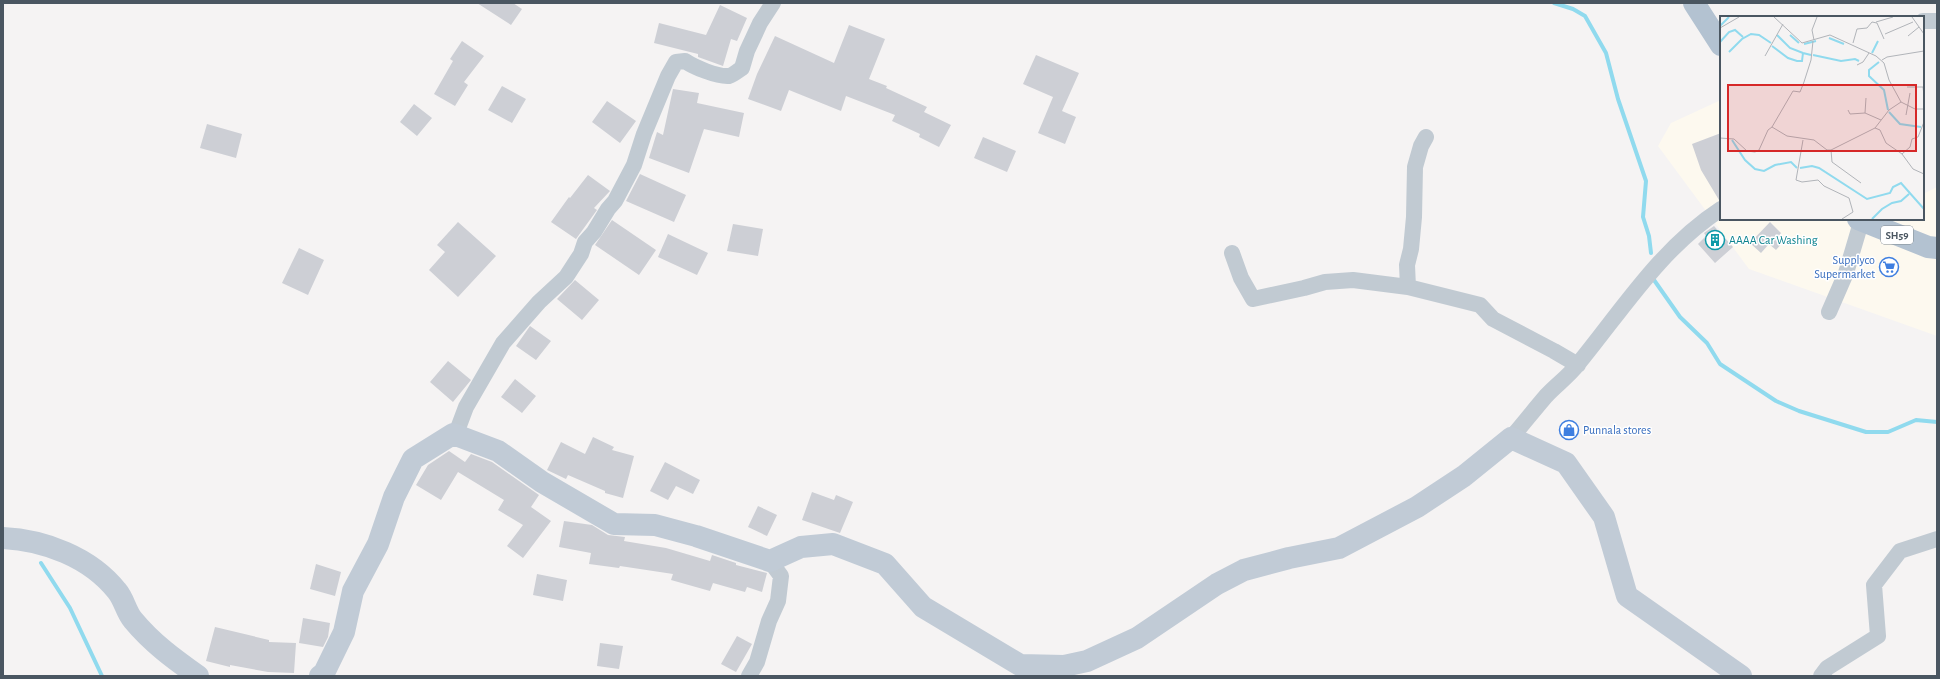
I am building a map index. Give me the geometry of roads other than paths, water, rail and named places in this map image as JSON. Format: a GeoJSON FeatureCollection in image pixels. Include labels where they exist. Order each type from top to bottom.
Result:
{"type":"FeatureCollection","features":[{"type":"Feature","properties":{"kind":"main road"},"geometry":{"type":"LineString","coordinates":[[1694,3],[1720,43]]}},
{"type":"Feature","properties":{"kind":"main road","name":"SH59"},"geometry":{"type":"LineString","coordinates":[[1860,220],[1928,247],[1937,248]]}},
{"type":"Feature","properties":{"kind":"main road"},"geometry":{"type":"LineString","coordinates":[[320,676],[324,673],[344,632],[353,591],[378,544],[394,497],[413,459],[453,434],[498,451],[542,482],[614,524],[655,525],[696,536],[770,561],[801,547],[833,544],[886,564],[923,608],[1020,666],[1064,671],[1137,638],[1217,584],[1244,570],[1338,548],[1417,507],[1464,476],[1511,438],[1566,463],[1604,517],[1627,596],[1741,676]]}},
{"type":"Feature","properties":{"kind":"main road"},"geometry":{"type":"LineString","coordinates":[[3,538],[23,539],[64,552],[94,569],[117,591],[132,618],[154,643],[198,676]]}},
{"type":"Feature","properties":{"kind":"street"},"geometry":{"type":"LineString","coordinates":[[457,436],[457,430],[466,407],[503,343],[535,307],[566,277],[581,254],[585,242],[594,232],[608,208],[615,201],[634,165],[644,134],[668,76],[676,62],[685,61],[694,68],[717,75],[730,76],[742,68],[747,52],[760,23],[773,3]]}},
{"type":"Feature","properties":{"kind":"street"},"geometry":{"type":"LineString","coordinates":[[1924,21],[1937,21]]}},
{"type":"Feature","properties":{"kind":"street"},"geometry":{"type":"LineString","coordinates":[[1408,287],[1407,265],[1414,217],[1415,166],[1421,146],[1426,137]]}},
{"type":"Feature","properties":{"kind":"street"},"geometry":{"type":"LineString","coordinates":[[1511,438],[1547,396],[1578,365],[1606,326],[1662,258],[1687,234],[1720,210]]}},
{"type":"Feature","properties":{"kind":"street"},"geometry":{"type":"LineString","coordinates":[[1829,312],[1846,274],[1860,220]]}},
{"type":"Feature","properties":{"kind":"street"},"geometry":{"type":"LineString","coordinates":[[1232,253],[1241,278],[1253,298],[1304,288],[1325,282],[1353,280],[1408,287],[1480,305],[1493,319],[1578,365]]}},
{"type":"Feature","properties":{"kind":"street"},"geometry":{"type":"LineString","coordinates":[[1821,676],[1827,668],[1878,636],[1874,585],[1900,551],[1937,539]]}},
{"type":"Feature","properties":{"kind":"street"},"geometry":{"type":"LineString","coordinates":[[749,676],[757,662],[769,621],[778,602],[781,576],[770,561]]}},
{"type":"Feature","properties":{"kind":"waterway"},"geometry":{"type":"LineString","coordinates":[[1554,3],[1573,9],[1585,16],[1606,53],[1618,99],[1646,181],[1643,217],[1649,236],[1651,253]]}},
{"type":"Feature","properties":{"kind":"waterway"},"geometry":{"type":"LineString","coordinates":[[1654,280],[1680,317],[1707,343],[1720,364],[1776,401],[1799,411],[1866,432],[1888,432],[1916,420],[1937,422]]}},
{"type":"Feature","properties":{"kind":"waterway"},"geometry":{"type":"LineString","coordinates":[[41,563],[70,608],[102,676]]}},
{"type":"Feature","properties":{"kind":"place","name":"AAAA Car Washing"},"geometry":{"type":"Point","coordinates":[1715,240]}},
{"type":"Feature","properties":{"kind":"place","name":"Supplyco Supermarket"},"geometry":{"type":"Point","coordinates":[1889,267]}},
{"type":"Feature","properties":{"kind":"place","name":"Punnala stores"},"geometry":{"type":"Point","coordinates":[1569,430]}}]}
